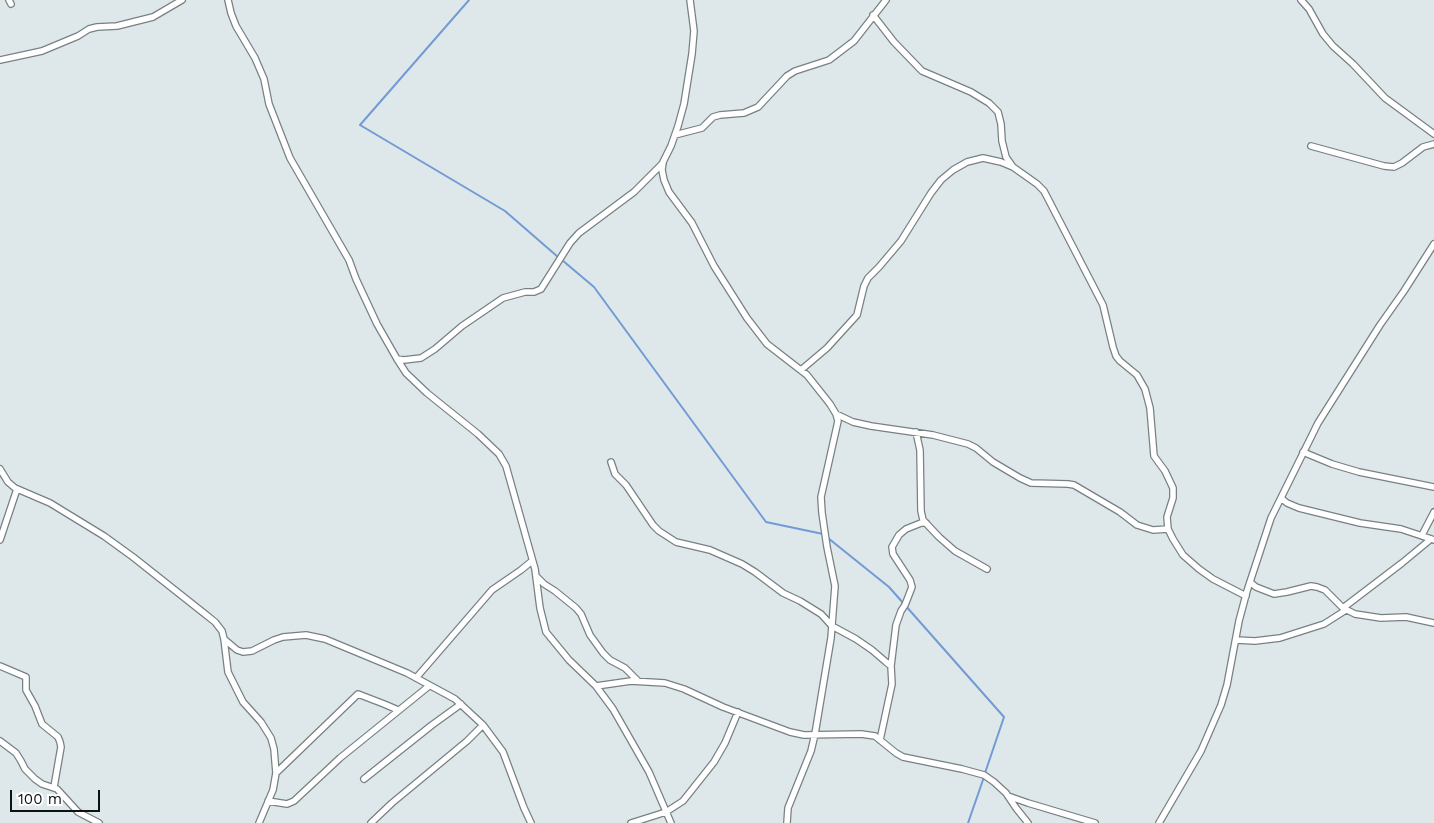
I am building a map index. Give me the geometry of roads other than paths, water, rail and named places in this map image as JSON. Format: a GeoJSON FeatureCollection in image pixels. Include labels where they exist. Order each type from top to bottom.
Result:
{"type":"FeatureCollection","features":[{"type":"Feature","properties":{"kind":"street"},"geometry":{"type":"LineString","coordinates":[[0,60],[42,51],[78,36],[89,29],[117,26],[153,16],[182,0]]}},
{"type":"Feature","properties":{"kind":"street"},"geometry":{"type":"LineString","coordinates":[[228,0],[236,26],[255,58],[264,79],[269,104],[290,158],[349,260],[377,324],[397,359],[406,374],[478,434],[499,454],[506,466],[537,577],[540,608],[546,632],[569,660],[596,686],[613,709],[649,772],[671,823]]}},
{"type":"Feature","properties":{"kind":"street"},"geometry":{"type":"LineString","coordinates":[[397,359],[421,358],[435,349],[462,326],[503,298],[541,289],[570,243],[579,233],[634,192],[663,162],[675,135],[684,104],[694,31],[690,0]]}},
{"type":"Feature","properties":{"kind":"street"},"geometry":{"type":"LineString","coordinates":[[675,135],[702,128],[713,117],[744,113],[758,107],[787,76],[795,71],[829,60],[847,46],[858,36],[886,0]]}},
{"type":"Feature","properties":{"kind":"street"},"geometry":{"type":"LineString","coordinates":[[1301,0],[1333,46],[1385,98],[1434,134]]}},
{"type":"Feature","properties":{"kind":"street"},"geometry":{"type":"LineString","coordinates":[[873,15],[894,42],[922,70],[971,92],[998,112],[1006,156],[1013,167]]}},
{"type":"Feature","properties":{"kind":"street"},"geometry":{"type":"LineString","coordinates":[[1311,146],[1394,167],[1423,147],[1434,144]]}},
{"type":"Feature","properties":{"kind":"street"},"geometry":{"type":"LineString","coordinates":[[801,370],[827,348],[842,330],[853,321],[857,315],[864,286],[868,278],[901,241],[941,180],[967,162],[983,158],[1013,167],[1044,190],[1103,305],[1116,356],[1137,375],[1145,389],[1150,408],[1154,456],[1165,471],[1173,488],[1173,498],[1167,517],[1168,529],[1178,548],[1189,561],[1213,579],[1246,596]]}},
{"type":"Feature","properties":{"kind":"street"},"geometry":{"type":"LineString","coordinates":[[663,162],[662,170],[669,192],[692,223],[714,266],[744,313],[767,344],[801,370],[813,382],[836,414],[838,421],[822,497],[822,513],[835,586],[832,626],[811,752],[788,808],[786,823]]}},
{"type":"Feature","properties":{"kind":"street"},"geometry":{"type":"LineString","coordinates":[[1159,823],[1201,751],[1212,727],[1227,685],[1250,582],[1265,536],[1281,498],[1318,422],[1434,244]]}},
{"type":"Feature","properties":{"kind":"street"},"geometry":{"type":"LineString","coordinates":[[836,414],[853,422],[933,435],[972,446],[999,466],[1031,483],[1074,485],[1120,512],[1137,526],[1152,530],[1168,529]]}},
{"type":"Feature","properties":{"kind":"street"},"geometry":{"type":"LineString","coordinates":[[916,432],[920,450],[922,516],[939,538],[955,551],[987,570]]}},
{"type":"Feature","properties":{"kind":"street"},"geometry":{"type":"LineString","coordinates":[[1303,452],[1332,464],[1360,472],[1434,487]]}},
{"type":"Feature","properties":{"kind":"street"},"geometry":{"type":"LineString","coordinates":[[611,462],[615,474],[626,485],[659,531],[676,542],[710,550],[742,564],[783,593],[813,609],[832,626],[864,644],[890,666]]}},
{"type":"Feature","properties":{"kind":"street"},"geometry":{"type":"LineString","coordinates":[[0,469],[8,482],[17,489],[50,503],[116,544],[215,622],[222,631],[228,672],[243,702],[261,722],[271,738],[274,749],[276,773],[272,790],[259,823]]}},
{"type":"Feature","properties":{"kind":"street"},"geometry":{"type":"LineString","coordinates":[[0,540],[17,489]]}},
{"type":"Feature","properties":{"kind":"street"},"geometry":{"type":"LineString","coordinates":[[1236,640],[1255,642],[1280,638],[1324,624],[1433,540],[1401,529],[1329,516],[1293,506],[1281,498]]}},
{"type":"Feature","properties":{"kind":"street"},"geometry":{"type":"LineString","coordinates":[[1422,535],[1434,512]]}},
{"type":"Feature","properties":{"kind":"street"},"geometry":{"type":"LineString","coordinates":[[880,740],[892,685],[890,666],[896,624],[912,587],[910,580],[892,554],[892,547],[899,535],[906,529],[926,523]]}},
{"type":"Feature","properties":{"kind":"street"},"geometry":{"type":"LineString","coordinates":[[416,678],[492,590],[532,561]]}},
{"type":"Feature","properties":{"kind":"street"},"geometry":{"type":"LineString","coordinates":[[537,577],[576,608],[590,635],[607,658],[625,668],[638,681]]}},
{"type":"Feature","properties":{"kind":"street"},"geometry":{"type":"LineString","coordinates":[[1250,582],[1256,588],[1274,594],[1311,586],[1317,587],[1325,590],[1344,609],[1355,614],[1381,618],[1406,617],[1434,623]]}},
{"type":"Feature","properties":{"kind":"street"},"geometry":{"type":"LineString","coordinates":[[224,639],[237,650],[243,652],[252,651],[283,637],[306,635],[325,639],[416,678],[455,699],[483,725],[503,752],[531,823]]}},
{"type":"Feature","properties":{"kind":"street"},"geometry":{"type":"LineString","coordinates":[[0,666],[26,677],[26,690],[33,701],[42,724],[58,737],[61,747],[54,787]]}},
{"type":"Feature","properties":{"kind":"street"},"geometry":{"type":"LineString","coordinates":[[596,686],[638,681],[669,684],[790,732],[804,735],[861,734],[875,736],[903,757],[984,775],[1008,796],[1028,823]]}},
{"type":"Feature","properties":{"kind":"street"},"geometry":{"type":"LineString","coordinates":[[268,801],[287,804],[294,801],[340,758],[429,686]]}},
{"type":"Feature","properties":{"kind":"street"},"geometry":{"type":"LineString","coordinates":[[276,773],[358,694],[398,710]]}},
{"type":"Feature","properties":{"kind":"street"},"geometry":{"type":"LineString","coordinates":[[364,779],[461,704]]}},
{"type":"Feature","properties":{"kind":"street"},"geometry":{"type":"LineString","coordinates":[[631,823],[666,812],[683,801],[714,762],[725,743],[738,712]]}},
{"type":"Feature","properties":{"kind":"street"},"geometry":{"type":"LineString","coordinates":[[371,823],[392,803],[467,741],[483,725]]}},
{"type":"Feature","properties":{"kind":"street"},"geometry":{"type":"LineString","coordinates":[[0,741],[16,754],[25,769],[35,779],[42,784],[59,790],[78,812],[99,823]]}},
{"type":"Feature","properties":{"kind":"street"},"geometry":{"type":"LineString","coordinates":[[1008,796],[1095,823]]}},
{"type":"Feature","properties":{"kind":"waterway"},"geometry":{"type":"LineString","coordinates":[[469,0],[360,125],[505,211],[558,257]]}},
{"type":"Feature","properties":{"kind":"waterway"},"geometry":{"type":"LineString","coordinates":[[562,260],[594,287],[766,522],[823,534]]}},
{"type":"Feature","properties":{"kind":"waterway"},"geometry":{"type":"LineString","coordinates":[[828,538],[889,587],[1004,717],[985,773]]}},
{"type":"Feature","properties":{"kind":"waterway"},"geometry":{"type":"LineString","coordinates":[[968,823],[984,777]]}}]}
